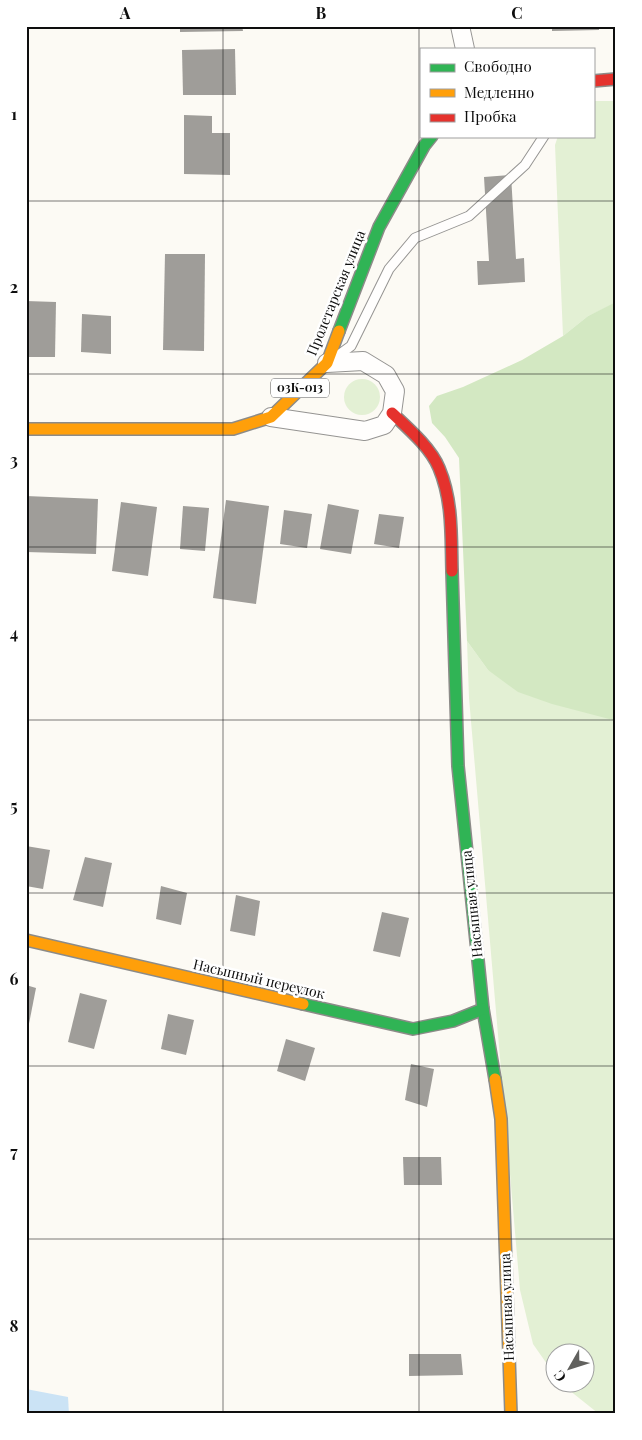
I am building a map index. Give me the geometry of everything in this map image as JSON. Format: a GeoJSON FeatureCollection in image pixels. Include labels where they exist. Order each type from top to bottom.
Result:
{"type":"FeatureCollection","features":[{"type":"Feature","properties":{"kind":"street"},"geometry":{"type":"LineString","coordinates":[[594,81],[616,79]]}},
{"type":"Feature","properties":{"kind":"street","name":"Пролетарская улица"},"geometry":{"type":"LineString","coordinates":[[26,429],[233,429],[271,417],[327,363],[379,227],[424,146],[430,138]]}},
{"type":"Feature","properties":{"kind":"street"},"geometry":{"type":"LineString","coordinates":[[271,417],[365,431],[384,425],[392,413],[395,391],[386,375],[363,361],[327,363]]}},
{"type":"Feature","properties":{"kind":"street","name":"Насыпная улица"},"geometry":{"type":"LineString","coordinates":[[392,413],[417,436],[439,467],[450,504],[458,766],[483,1010],[501,1119],[511,1414]]}},
{"type":"Feature","properties":{"kind":"street","name":"Насыпный переулок"},"geometry":{"type":"LineString","coordinates":[[26,940],[413,1030],[452,1021],[483,1010]]}},
{"type":"Feature","properties":{"kind":"lane"},"geometry":{"type":"LineString","coordinates":[[327,363],[351,346],[389,268],[414,238],[469,216],[525,165],[543,138]]}},
{"type":"Feature","properties":{"kind":"green space"},"geometry":{"type":"Polygon","coordinates":[[[594,101],[616,101],[616,303],[588,316],[563,336],[555,145],[557,138],[594,138],[594,101]]]}},
{"type":"Feature","properties":{"kind":"green space"},"geometry":{"type":"Polygon","coordinates":[[[616,303],[616,720],[552,704],[518,692],[488,670],[467,641],[459,458],[445,437],[432,423],[429,406],[437,396],[463,387],[522,360],[563,336],[588,316],[616,303]]]}},
{"type":"Feature","properties":{"kind":"green space"},"geometry":{"type":"Polygon","coordinates":[[[362,379],[369,380],[375,384],[379,390],[379,404],[375,410],[369,414],[362,415],[355,414],[349,410],[345,404],[344,397],[345,390],[349,384],[355,380],[362,379]]]}},
{"type":"Feature","properties":{"kind":"green space"},"geometry":{"type":"Polygon","coordinates":[[[467,641],[488,670],[616,720],[616,1414],[599,1414],[572,1392],[594,1392],[594,1342],[544,1342],[544,1360],[533,1344],[520,1290],[469,698],[467,641]]]}},
{"type":"Feature","properties":{"kind":"water"},"geometry":{"type":"Polygon","coordinates":[[[26,1389],[68,1397],[69,1414],[26,1414],[26,1389]]]}},
{"type":"Feature","properties":{"kind":"building"},"geometry":{"type":"Polygon","coordinates":[[[180,26],[242,26],[243,31],[180,32],[180,26]]]}},
{"type":"Feature","properties":{"kind":"building"},"geometry":{"type":"Polygon","coordinates":[[[552,26],[599,26],[599,30],[552,31],[552,26]]]}},
{"type":"Feature","properties":{"kind":"building"},"geometry":{"type":"Polygon","coordinates":[[[235,49],[236,95],[183,95],[182,50],[235,49]]]}},
{"type":"Feature","properties":{"kind":"building"},"geometry":{"type":"Polygon","coordinates":[[[184,115],[212,116],[212,133],[230,133],[230,175],[184,174],[184,115]]]}},
{"type":"Feature","properties":{"kind":"building"},"geometry":{"type":"Polygon","coordinates":[[[511,175],[516,259],[524,258],[525,282],[478,285],[477,261],[489,261],[484,177],[511,175]]]}},
{"type":"Feature","properties":{"kind":"building"},"geometry":{"type":"Polygon","coordinates":[[[165,254],[205,254],[204,351],[163,350],[165,254]]]}},
{"type":"Feature","properties":{"kind":"building"},"geometry":{"type":"Polygon","coordinates":[[[26,301],[56,302],[55,357],[26,357],[26,301]]]}},
{"type":"Feature","properties":{"kind":"building"},"geometry":{"type":"Polygon","coordinates":[[[82,314],[111,316],[111,354],[81,352],[82,314]]]}},
{"type":"Feature","properties":{"kind":"building"},"geometry":{"type":"Polygon","coordinates":[[[26,496],[98,499],[96,554],[26,552],[26,496]]]}},
{"type":"Feature","properties":{"kind":"building"},"geometry":{"type":"Polygon","coordinates":[[[226,500],[269,506],[256,604],[213,598],[226,500]]]}},
{"type":"Feature","properties":{"kind":"building"},"geometry":{"type":"Polygon","coordinates":[[[121,502],[157,507],[148,576],[112,571],[121,502]]]}},
{"type":"Feature","properties":{"kind":"building"},"geometry":{"type":"Polygon","coordinates":[[[328,504],[359,510],[351,554],[320,549],[328,504]]]}},
{"type":"Feature","properties":{"kind":"building"},"geometry":{"type":"Polygon","coordinates":[[[183,506],[209,508],[205,551],[180,549],[183,506]]]}},
{"type":"Feature","properties":{"kind":"building"},"geometry":{"type":"Polygon","coordinates":[[[284,510],[312,514],[307,548],[280,544],[284,510]]]}},
{"type":"Feature","properties":{"kind":"building"},"geometry":{"type":"Polygon","coordinates":[[[379,514],[404,517],[399,548],[374,544],[379,514]]]}},
{"type":"Feature","properties":{"kind":"building"},"geometry":{"type":"Polygon","coordinates":[[[26,846],[50,850],[43,889],[26,886],[26,846]]]}},
{"type":"Feature","properties":{"kind":"building"},"geometry":{"type":"Polygon","coordinates":[[[85,857],[112,863],[103,907],[73,900],[85,857]]]}},
{"type":"Feature","properties":{"kind":"building"},"geometry":{"type":"Polygon","coordinates":[[[161,886],[187,893],[181,925],[156,919],[161,886]]]}},
{"type":"Feature","properties":{"kind":"building"},"geometry":{"type":"Polygon","coordinates":[[[236,895],[260,901],[255,936],[230,931],[236,895]]]}},
{"type":"Feature","properties":{"kind":"building"},"geometry":{"type":"Polygon","coordinates":[[[382,912],[409,918],[400,957],[373,951],[382,912]]]}},
{"type":"Feature","properties":{"kind":"building"},"geometry":{"type":"Polygon","coordinates":[[[26,985],[36,988],[27,1034],[26,1034],[26,985]]]}},
{"type":"Feature","properties":{"kind":"building"},"geometry":{"type":"Polygon","coordinates":[[[80,993],[107,1000],[94,1049],[68,1042],[80,993]]]}},
{"type":"Feature","properties":{"kind":"building"},"geometry":{"type":"Polygon","coordinates":[[[168,1014],[194,1020],[186,1055],[161,1049],[168,1014]]]}},
{"type":"Feature","properties":{"kind":"building"},"geometry":{"type":"Polygon","coordinates":[[[286,1039],[315,1048],[305,1081],[277,1071],[286,1039]]]}},
{"type":"Feature","properties":{"kind":"building"},"geometry":{"type":"Polygon","coordinates":[[[411,1064],[434,1069],[427,1107],[405,1100],[411,1064]]]}},
{"type":"Feature","properties":{"kind":"building"},"geometry":{"type":"Polygon","coordinates":[[[403,1157],[441,1157],[442,1185],[404,1185],[403,1157]]]}},
{"type":"Feature","properties":{"kind":"building"},"geometry":{"type":"Polygon","coordinates":[[[409,1354],[461,1354],[463,1375],[409,1376],[409,1354]]]}},
{"type":"Feature","properties":{"kind":"traffic: fast"},"geometry":{"type":"LineString","coordinates":[[339,331],[379,227],[424,146],[430,138]]}},
{"type":"Feature","properties":{"kind":"traffic: fast"},"geometry":{"type":"LineString","coordinates":[[452,571],[458,766],[483,1009],[495,1079]]}},
{"type":"Feature","properties":{"kind":"traffic: fast"},"geometry":{"type":"LineString","coordinates":[[303,1004],[413,1029],[453,1021],[483,1009]]}},
{"type":"Feature","properties":{"kind":"traffic: slow"},"geometry":{"type":"LineString","coordinates":[[26,429],[233,429],[271,417],[327,363],[339,331]]}},
{"type":"Feature","properties":{"kind":"traffic: slow"},"geometry":{"type":"LineString","coordinates":[[26,940],[303,1004]]}},
{"type":"Feature","properties":{"kind":"traffic: slow"},"geometry":{"type":"LineString","coordinates":[[495,1079],[501,1119],[511,1414]]}},
{"type":"Feature","properties":{"kind":"traffic: jam"},"geometry":{"type":"LineString","coordinates":[[594,81],[616,79]]}},
{"type":"Feature","properties":{"kind":"traffic: jam"},"geometry":{"type":"LineString","coordinates":[[392,413],[431,453],[444,481],[449,506],[452,571]]}}]}
